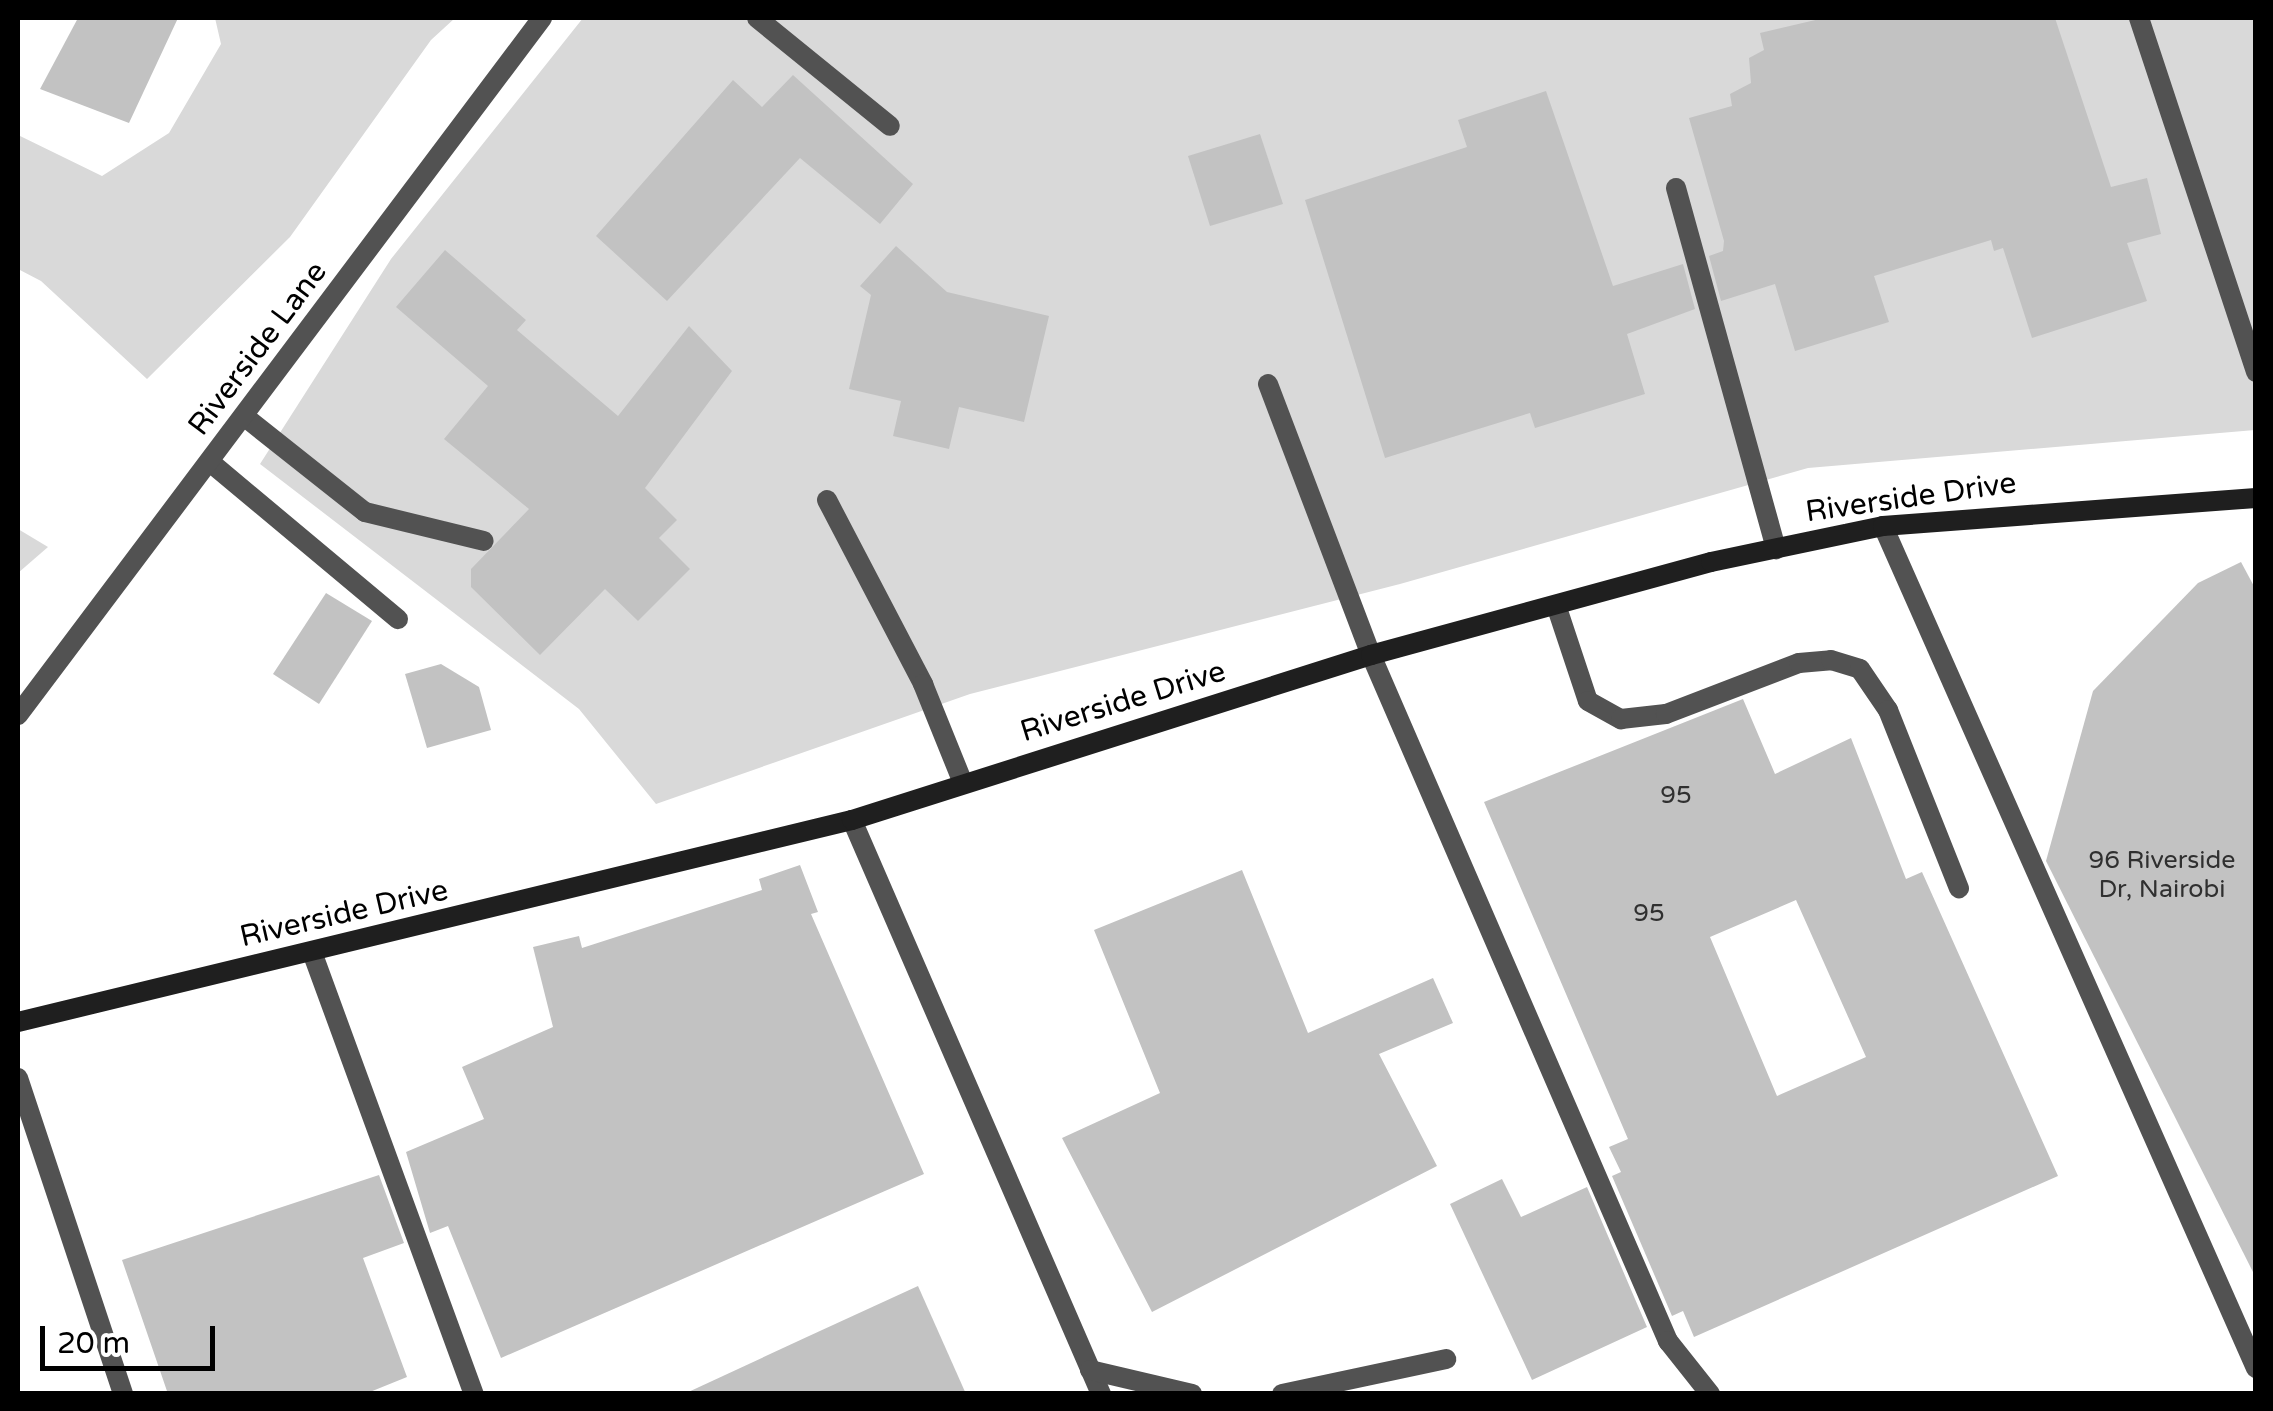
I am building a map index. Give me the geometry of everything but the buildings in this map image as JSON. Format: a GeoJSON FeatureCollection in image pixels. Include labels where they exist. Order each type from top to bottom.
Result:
{"type":"FeatureCollection","features":[{"type":"Feature","properties":{"kind":"street","name":"Riverside Lane"},"geometry":{"type":"LineString","coordinates":[[18,715],[245,417],[477,96],[542,18]]}},
{"type":"Feature","properties":{"kind":"street"},"geometry":{"type":"LineString","coordinates":[[757,18],[890,126]]}},
{"type":"Feature","properties":{"kind":"street"},"geometry":{"type":"LineString","coordinates":[[2139,18],[2256,372]]}},
{"type":"Feature","properties":{"kind":"street"},"geometry":{"type":"LineString","coordinates":[[1676,188],[1776,548]]}},
{"type":"Feature","properties":{"kind":"street"},"geometry":{"type":"LineString","coordinates":[[1268,384],[1371,655],[1668,1341],[1710,1394]]}},
{"type":"Feature","properties":{"kind":"street"},"geometry":{"type":"LineString","coordinates":[[245,417],[365,512],[484,541]]}},
{"type":"Feature","properties":{"kind":"street"},"geometry":{"type":"LineString","coordinates":[[210,462],[398,619]]}},
{"type":"Feature","properties":{"kind":"street","name":"Riverside Drive"},"geometry":{"type":"LineString","coordinates":[[18,1022],[852,820],[1371,655],[1776,548],[1883,526],[2256,498]]}},
{"type":"Feature","properties":{"kind":"street"},"geometry":{"type":"LineString","coordinates":[[826,500],[923,684],[963,784]]}},
{"type":"Feature","properties":{"kind":"street"},"geometry":{"type":"LineString","coordinates":[[1883,526],[2256,1368]]}},
{"type":"Feature","properties":{"kind":"street"},"geometry":{"type":"LineString","coordinates":[[1556,605],[1588,701],[1621,719],[1666,714],[1799,663],[1830,660],[1860,669],[1888,710],[1959,888]]}},
{"type":"Feature","properties":{"kind":"street"},"geometry":{"type":"LineString","coordinates":[[852,820],[1101,1394]]}},
{"type":"Feature","properties":{"kind":"street"},"geometry":{"type":"LineString","coordinates":[[312,952],[474,1394]]}},
{"type":"Feature","properties":{"kind":"street"},"geometry":{"type":"LineString","coordinates":[[18,1078],[123,1394]]}},
{"type":"Feature","properties":{"kind":"street"},"geometry":{"type":"LineString","coordinates":[[1282,1394],[1446,1360]]}},
{"type":"Feature","properties":{"kind":"street"},"geometry":{"type":"LineString","coordinates":[[1090,1370],[1192,1394]]}},
{"type":"Feature","properties":{"kind":"shaded area"},"geometry":{"type":"Polygon","coordinates":[[[215,18],[455,18],[431,40],[290,237],[147,379],[41,281],[18,269],[18,135],[102,176],[169,133],[221,44],[215,18]]]}},
{"type":"Feature","properties":{"kind":"shaded area"},"geometry":{"type":"Polygon","coordinates":[[[583,18],[2255,18],[2255,430],[1808,468],[1400,584],[970,694],[656,804],[579,709],[260,464],[391,259],[583,18]]]}},
{"type":"Feature","properties":{"kind":"shaded area"},"geometry":{"type":"Polygon","coordinates":[[[18,529],[48,547],[18,573],[18,529]]]}}]}
